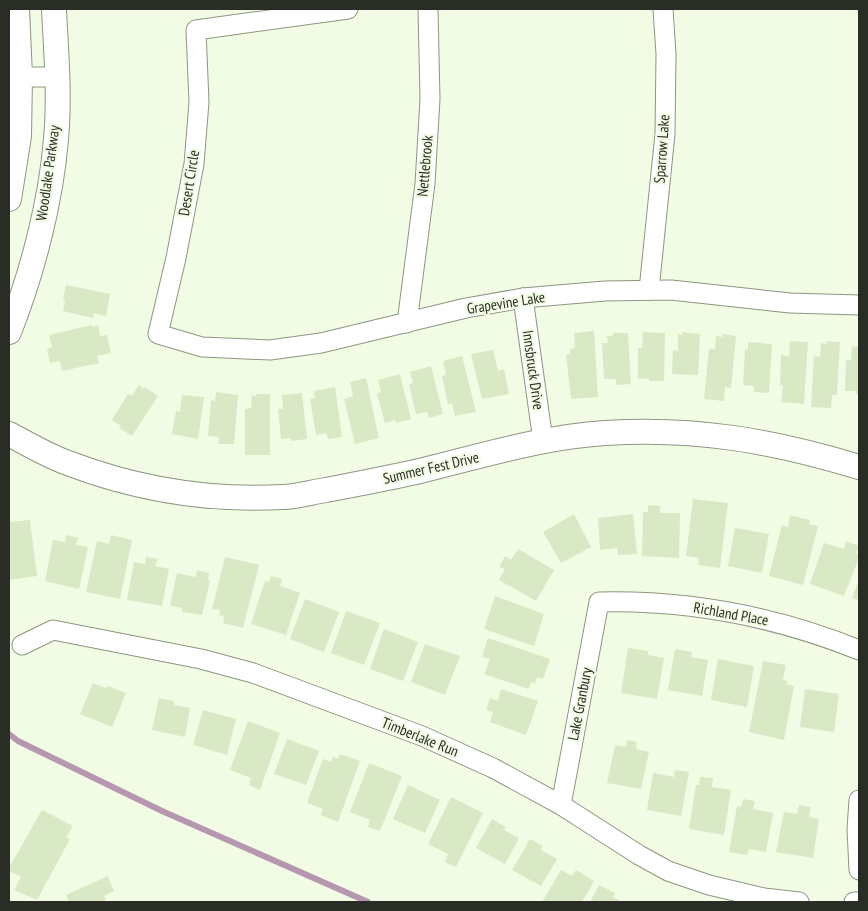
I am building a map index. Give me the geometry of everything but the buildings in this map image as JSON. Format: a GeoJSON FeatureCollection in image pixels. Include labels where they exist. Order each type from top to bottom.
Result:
{"type":"FeatureCollection","features":[{"type":"Feature","properties":{"kind":"street"},"geometry":{"type":"LineString","coordinates":[[9,199],[19,136],[14,77],[18,9]]}},
{"type":"Feature","properties":{"kind":"street","name":"Woodlake Parkway"},"geometry":{"type":"LineString","coordinates":[[9,332],[34,257],[48,193],[56,139],[57,77],[54,9]]}},
{"type":"Feature","properties":{"kind":"street","name":"Desert Circle"},"geometry":{"type":"LineString","coordinates":[[158,334],[194,164],[198,102],[196,30],[348,9]]}},
{"type":"Feature","properties":{"kind":"street","name":"Nettlebrook"},"geometry":{"type":"LineString","coordinates":[[407,323],[424,184],[430,98],[428,9]]}},
{"type":"Feature","properties":{"kind":"street","name":"Sparrow Lake"},"geometry":{"type":"LineString","coordinates":[[649,290],[665,134],[666,54],[663,9]]}},
{"type":"Feature","properties":{"kind":"street"},"geometry":{"type":"LineString","coordinates":[[14,77],[57,77]]}},
{"type":"Feature","properties":{"kind":"street","name":"Grapevine Lake"},"geometry":{"type":"LineString","coordinates":[[158,334],[202,347],[270,350],[321,343],[466,308],[523,298],[605,291],[649,290],[790,303],[859,305]]}},
{"type":"Feature","properties":{"kind":"street","name":"Innsbruck Drive"},"geometry":{"type":"LineString","coordinates":[[523,298],[543,441]]}},
{"type":"Feature","properties":{"kind":"street","name":"Summer Fest Drive"},"geometry":{"type":"LineString","coordinates":[[9,434],[66,463],[119,480],[174,491],[229,497],[285,497],[392,478],[543,441],[604,433],[676,431],[747,440],[811,452],[859,467]]}},
{"type":"Feature","properties":{"kind":"street","name":"Richland Place"},"geometry":{"type":"LineString","coordinates":[[599,602],[666,603],[731,612],[786,624],[828,637],[859,650]]}},
{"type":"Feature","properties":{"kind":"street","name":"Lake Granbury"},"geometry":{"type":"LineString","coordinates":[[561,805],[599,602]]}},
{"type":"Feature","properties":{"kind":"street","name":"Timberlake Run"},"geometry":{"type":"LineString","coordinates":[[22,645],[53,630],[201,659],[253,673],[422,736],[493,768],[561,805],[639,855],[668,870],[709,885],[764,898],[799,902]]}},
{"type":"Feature","properties":{"kind":"street"},"geometry":{"type":"LineString","coordinates":[[859,800],[857,828],[859,870]]}},
{"type":"Feature","properties":{"kind":"street"},"geometry":{"type":"LineString","coordinates":[[854,902],[859,902]]}},
{"type":"Feature","properties":{"kind":"waterway"},"geometry":{"type":"LineString","coordinates":[[9,734],[18,741],[162,811],[368,902]]}}]}
